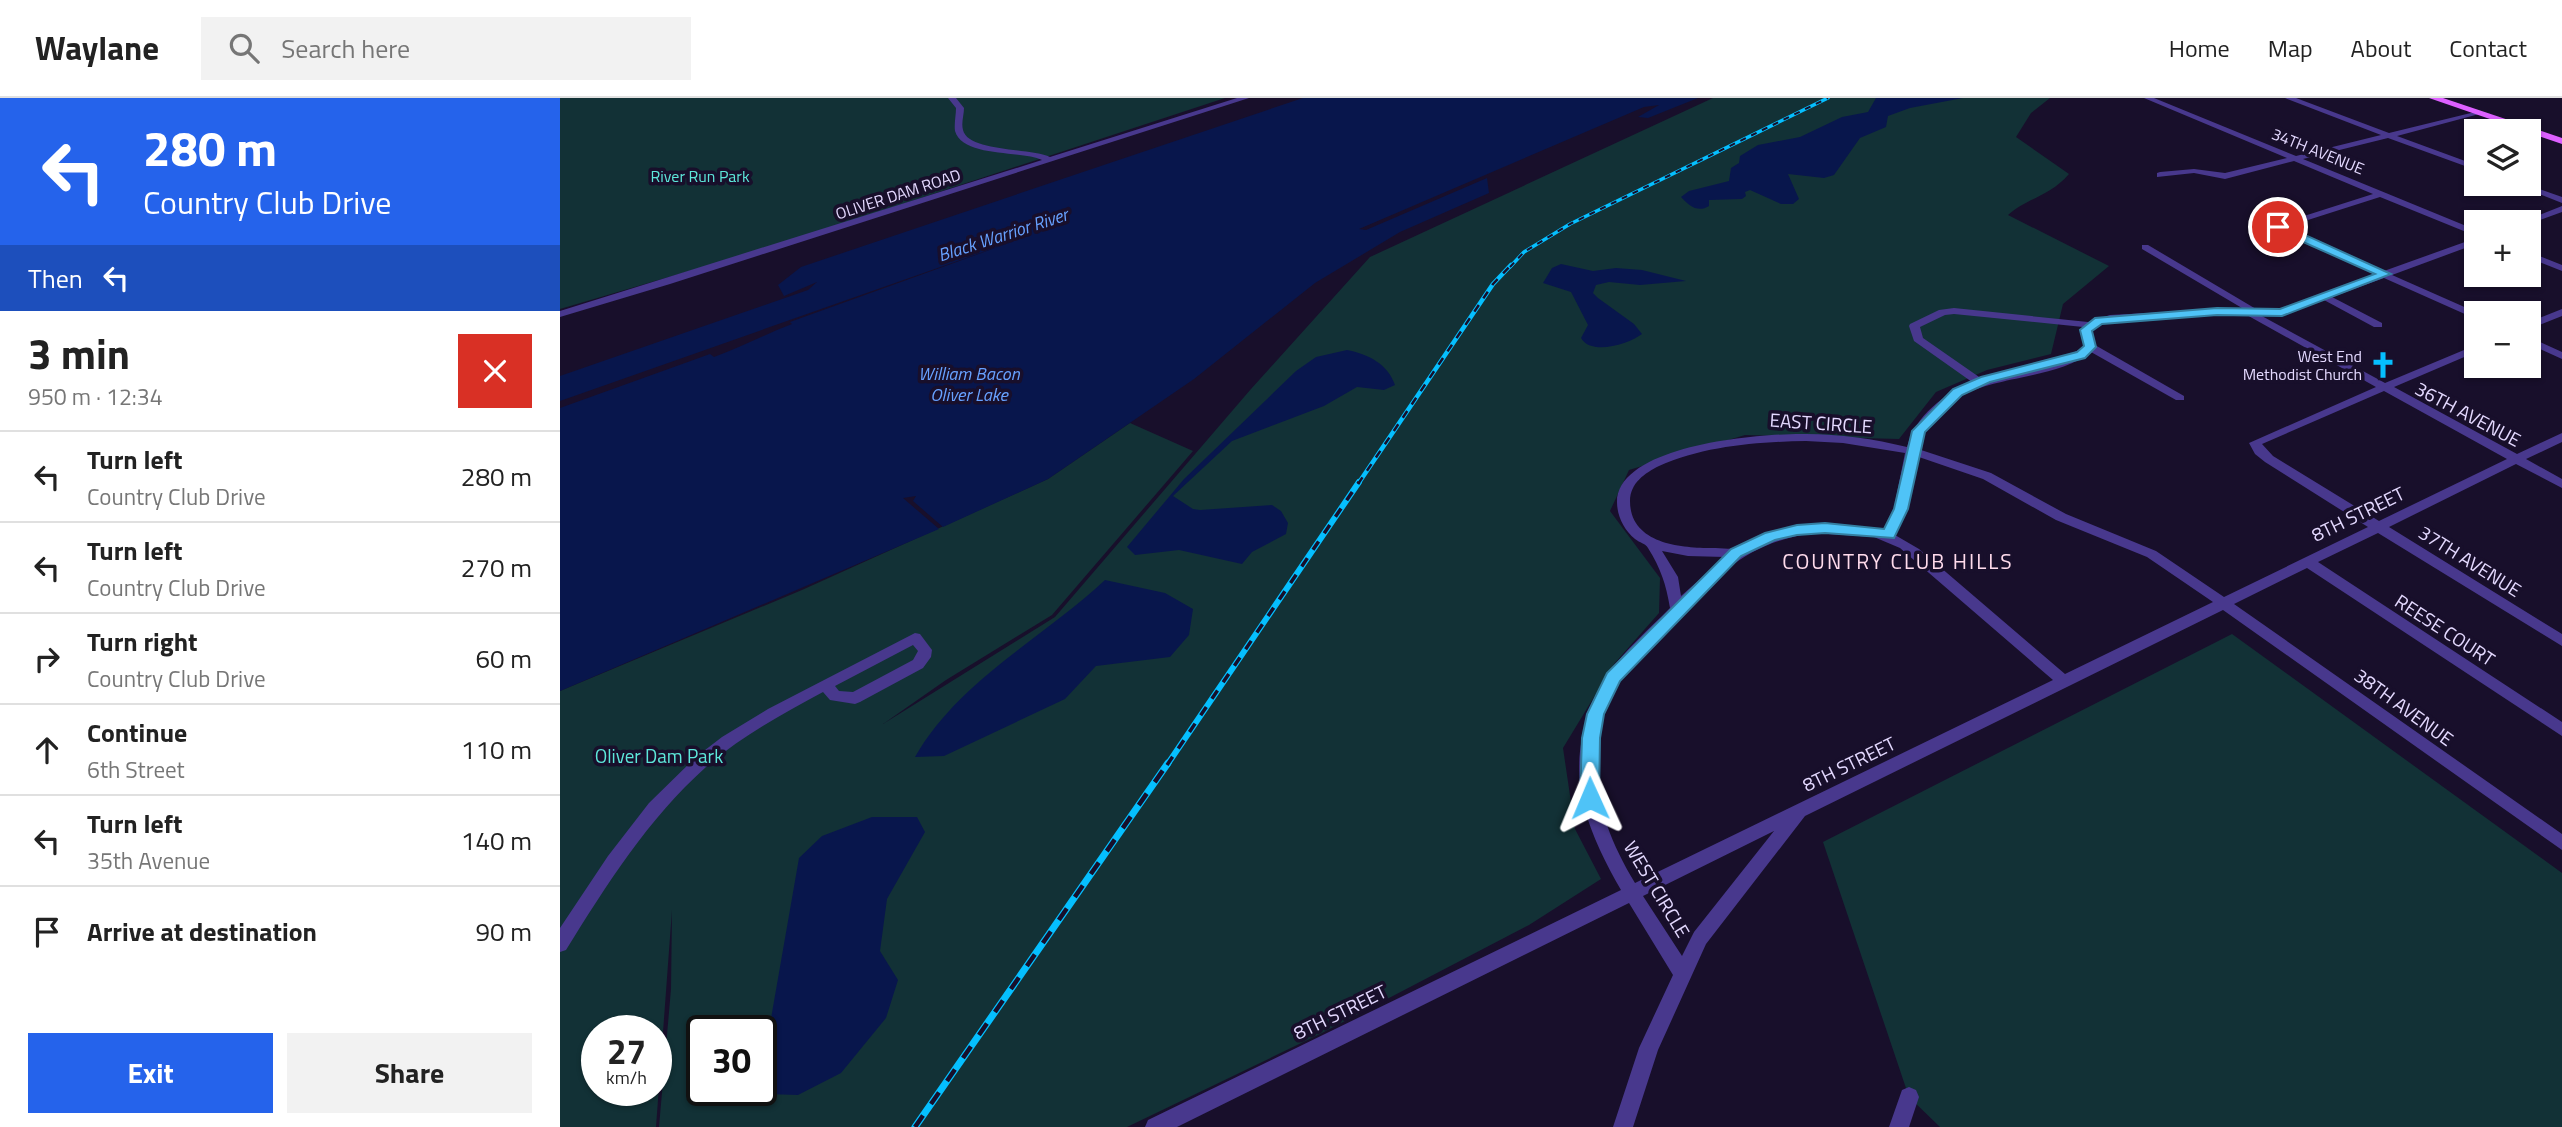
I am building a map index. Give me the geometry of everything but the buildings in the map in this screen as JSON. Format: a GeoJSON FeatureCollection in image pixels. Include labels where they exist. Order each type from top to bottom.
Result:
{"type":"FeatureCollection","features":[{"type":"Feature","properties":{"kind":"main road"},"geometry":{"type":"LineString","coordinates":[[2434,98],[2455,101],[2479,113],[2562,141]]}},
{"type":"Feature","properties":{"kind":"street"},"geometry":{"type":"LineString","coordinates":[[952,98],[960,108],[959,132],[966,141],[988,148],[1036,153],[1049,160]]}},
{"type":"Feature","properties":{"kind":"street","name":"OLIVER DAM ROAD"},"geometry":{"type":"LineString","coordinates":[[560,314],[1245,98]]}},
{"type":"Feature","properties":{"kind":"street","name":"34TH AVENUE"},"geometry":{"type":"LineString","coordinates":[[2148,98],[2464,228]]}},
{"type":"Feature","properties":{"kind":"street"},"geometry":{"type":"LineString","coordinates":[[2289,98],[2464,163]]}},
{"type":"Feature","properties":{"kind":"street"},"geometry":{"type":"LineString","coordinates":[[2160,175],[2194,171],[2225,176],[2479,113]]}},
{"type":"Feature","properties":{"kind":"street"},"geometry":{"type":"LineString","coordinates":[[2541,192],[2562,200]]}},
{"type":"Feature","properties":{"kind":"street"},"geometry":{"type":"LineString","coordinates":[[2278,227],[2379,194]]}},
{"type":"Feature","properties":{"kind":"street"},"geometry":{"type":"LineString","coordinates":[[2541,217],[2562,209]]}},
{"type":"Feature","properties":{"kind":"street"},"geometry":{"type":"LineString","coordinates":[[2267,222],[2464,310]]}},
{"type":"Feature","properties":{"kind":"street"},"geometry":{"type":"LineString","coordinates":[[1978,382],[1918,339],[1914,326],[1943,312],[1954,311],[2089,325],[2110,318],[2217,311],[2282,312],[2464,245]]}},
{"type":"Feature","properties":{"kind":"street","name":"36TH AVENUE"},"geometry":{"type":"LineString","coordinates":[[2145,247],[2384,388],[2562,484]]}},
{"type":"Feature","properties":{"kind":"street"},"geometry":{"type":"LineString","coordinates":[[2541,260],[2562,268]]}},
{"type":"Feature","properties":{"kind":"street"},"geometry":{"type":"LineString","coordinates":[[2325,297],[2378,326]]}},
{"type":"Feature","properties":{"kind":"street"},"geometry":{"type":"LineString","coordinates":[[2541,321],[2562,312]]}},
{"type":"Feature","properties":{"kind":"street"},"geometry":{"type":"LineString","coordinates":[[2089,325],[2086,333],[2090,347]]}},
{"type":"Feature","properties":{"kind":"street"},"geometry":{"type":"LineString","coordinates":[[2541,346],[2562,356]]}},
{"type":"Feature","properties":{"kind":"street"},"geometry":{"type":"LineString","coordinates":[[2064,681],[1889,534],[1901,509],[1919,431],[1944,403],[1978,382],[2069,359],[2086,352],[2090,347]]}},
{"type":"Feature","properties":{"kind":"street"},"geometry":{"type":"LineString","coordinates":[[2090,347],[2105,353],[2180,398]]}},
{"type":"Feature","properties":{"kind":"street"},"geometry":{"type":"LineString","coordinates":[[2384,388],[2464,353]]}},
{"type":"Feature","properties":{"kind":"street","name":"37TH AVENUE"},"geometry":{"type":"LineString","coordinates":[[2384,388],[2255,443],[2259,452],[2562,641]]}},
{"type":"Feature","properties":{"kind":"street","name":"8TH STREET"},"geometry":{"type":"LineString","coordinates":[[1155,1127],[2562,437]]}},
{"type":"Feature","properties":{"kind":"street","name":"EAST CIRCLE"},"geometry":{"type":"LineString","coordinates":[[1736,552],[1685,552],[1653,544],[1627,520],[1625,493],[1628,485],[1641,472],[1673,457],[1757,438],[1849,440],[1912,452],[1989,477],[2062,517],[2136,545],[2224,603]]}},
{"type":"Feature","properties":{"kind":"street","name":"WEST CIRCLE"},"geometry":{"type":"LineString","coordinates":[[1684,975],[1598,830],[1592,812],[1587,784],[1591,738],[1596,714],[1613,677],[1736,552],[1771,536],[1797,530],[1825,528],[1889,534]]}},
{"type":"Feature","properties":{"kind":"street"},"geometry":{"type":"LineString","coordinates":[[1653,544],[1671,577],[1677,609]]}},
{"type":"Feature","properties":{"kind":"street","name":"REESE COURT"},"geometry":{"type":"LineString","coordinates":[[2308,562],[2562,730]]}},
{"type":"Feature","properties":{"kind":"street","name":"38TH AVENUE"},"geometry":{"type":"LineString","coordinates":[[2224,603],[2562,843]]}},
{"type":"Feature","properties":{"kind":"street"},"geometry":{"type":"LineString","coordinates":[[560,944],[586,901],[657,806],[690,772],[727,741],[827,686],[915,638],[925,650],[925,657],[918,664],[855,698],[835,696],[827,686]]}},
{"type":"Feature","properties":{"kind":"street"},"geometry":{"type":"LineString","coordinates":[[1623,1127],[1648,1048],[1700,939],[1799,812]]}},
{"type":"Feature","properties":{"kind":"street"},"geometry":{"type":"LineString","coordinates":[[1899,1127],[1909,1097]]}},
{"type":"Feature","properties":{"kind":"green space","name":"River Run Park"},"geometry":{"type":"Polygon","coordinates":[[[560,98],[1225,98],[781,244],[560,309],[560,98]]]}},
{"type":"Feature","properties":{"kind":"green space","name":"Oliver Dam Park"},"geometry":{"type":"Polygon","coordinates":[[[1713,98],[2050,98],[2031,113],[2016,137],[2069,174],[2054,188],[2008,215],[2109,266],[2063,304],[2051,354],[1987,370],[1936,392],[1899,439],[1745,435],[1629,470],[1610,511],[1660,578],[1659,613],[1614,664],[1563,748],[1575,829],[1601,879],[1529,925],[1320,1034],[1127,1127],[659,1127],[661,1106],[672,1106],[672,1015],[669,1015],[672,910],[664,1015],[581,1015],[581,1106],[658,1106],[656,1127],[560,1127],[560,691],[802,590],[1048,479],[1130,423],[1193,451],[1052,615],[946,680],[883,724],[1055,617],[1251,389],[1370,257],[1713,98]]]}},
{"type":"Feature","properties":{"kind":"green space"},"geometry":{"type":"Polygon","coordinates":[[[2232,634],[2562,873],[2562,1127],[1940,1127],[1909,1097],[1823,842],[2232,634]]]}},
{"type":"Feature","properties":{"kind":"water","name":"William Bacon Oliver Lake"},"geometry":{"type":"Polygon","coordinates":[[[1303,98],[1698,98],[1648,118],[1638,117],[1659,105],[1644,107],[1359,229],[1366,230],[1487,178],[1489,193],[1400,232],[1315,283],[1194,379],[1048,479],[943,527],[913,501],[916,496],[903,498],[939,529],[560,691],[560,408],[710,354],[714,357],[792,324],[790,322],[1037,233],[560,401],[560,376],[808,290],[817,282],[784,296],[778,285],[801,267],[1303,98]]]}},
{"type":"Feature","properties":{"kind":"water"},"geometry":{"type":"Polygon","coordinates":[[[1876,98],[1963,98],[1910,108],[1888,116],[1886,127],[1860,138],[1834,175],[1824,178],[1788,174],[1799,199],[1793,204],[1781,204],[1750,190],[1745,192],[1746,196],[1742,199],[1709,200],[1709,206],[1701,209],[1690,206],[1681,197],[1689,191],[1729,181],[1731,168],[1739,163],[1740,156],[1758,145],[1800,137],[1842,117],[1868,112],[1876,98]]]}},
{"type":"Feature","properties":{"kind":"water"},"geometry":{"type":"Polygon","coordinates":[[[1561,264],[1593,271],[1616,268],[1642,270],[1686,281],[1640,285],[1609,282],[1596,285],[1593,293],[1634,324],[1642,334],[1620,344],[1593,346],[1581,338],[1588,325],[1571,292],[1543,283],[1552,268],[1561,264]]]}},
{"type":"Feature","properties":{"kind":"water"},"geometry":{"type":"Polygon","coordinates":[[[1347,350],[1376,361],[1388,371],[1395,385],[1384,390],[1357,387],[1324,406],[1232,441],[1173,496],[1193,509],[1200,510],[1272,505],[1281,511],[1288,523],[1286,534],[1252,552],[1242,564],[1179,550],[1135,555],[1127,547],[1184,479],[1296,371],[1316,357],[1347,350]]]}},
{"type":"Feature","properties":{"kind":"water"},"geometry":{"type":"Polygon","coordinates":[[[1105,580],[1165,593],[1193,609],[1189,635],[1170,657],[1096,666],[1065,699],[944,756],[915,757],[954,705],[1105,580]]]}},
{"type":"Feature","properties":{"kind":"water"},"geometry":{"type":"Polygon","coordinates":[[[872,817],[917,817],[925,832],[887,899],[880,951],[898,980],[886,1018],[841,1073],[798,1095],[777,1094],[777,1015],[772,1015],[799,858],[822,836],[872,817]]]}},
{"type":"Feature","properties":{"kind":"railway"},"geometry":{"type":"LineString","coordinates":[[1510,267],[1524,252],[1570,224],[1828,98]]}},
{"type":"Feature","properties":{"kind":"railway"},"geometry":{"type":"LineString","coordinates":[[1358,484],[1493,284],[1511,265]]}},
{"type":"Feature","properties":{"kind":"railway"},"geometry":{"type":"LineString","coordinates":[[1167,765],[1359,482]]}},
{"type":"Feature","properties":{"kind":"railway"},"geometry":{"type":"LineString","coordinates":[[915,1127],[1168,763]]}},
{"type":"Feature","properties":{"kind":"place","name":"West End Methodist Church"},"geometry":{"type":"Point","coordinates":[2383,365]}},
{"type":"Feature","properties":{"kind":"district","name":"COUNTRY CLUB HILLS"},"geometry":{"type":"Point","coordinates":[1898,562]}},
{"type":"Feature","properties":{"kind":"route"},"geometry":{"type":"LineString","coordinates":[[1590,798],[1587,784],[1591,738],[1596,714],[1613,677],[1736,552],[1771,536],[1810,528],[1889,534],[1901,509],[1919,431],[1945,401],[1958,392],[1978,382],[2081,355],[2090,347],[2086,330],[2089,325],[2099,320],[2217,311],[2260,314],[2282,312],[2385,274],[2278,227]]}},
{"type":"Feature","properties":{"kind":"water label","name":"Black Warrior River"},"geometry":{"type":"Point","coordinates":[1003,235]}}]}
